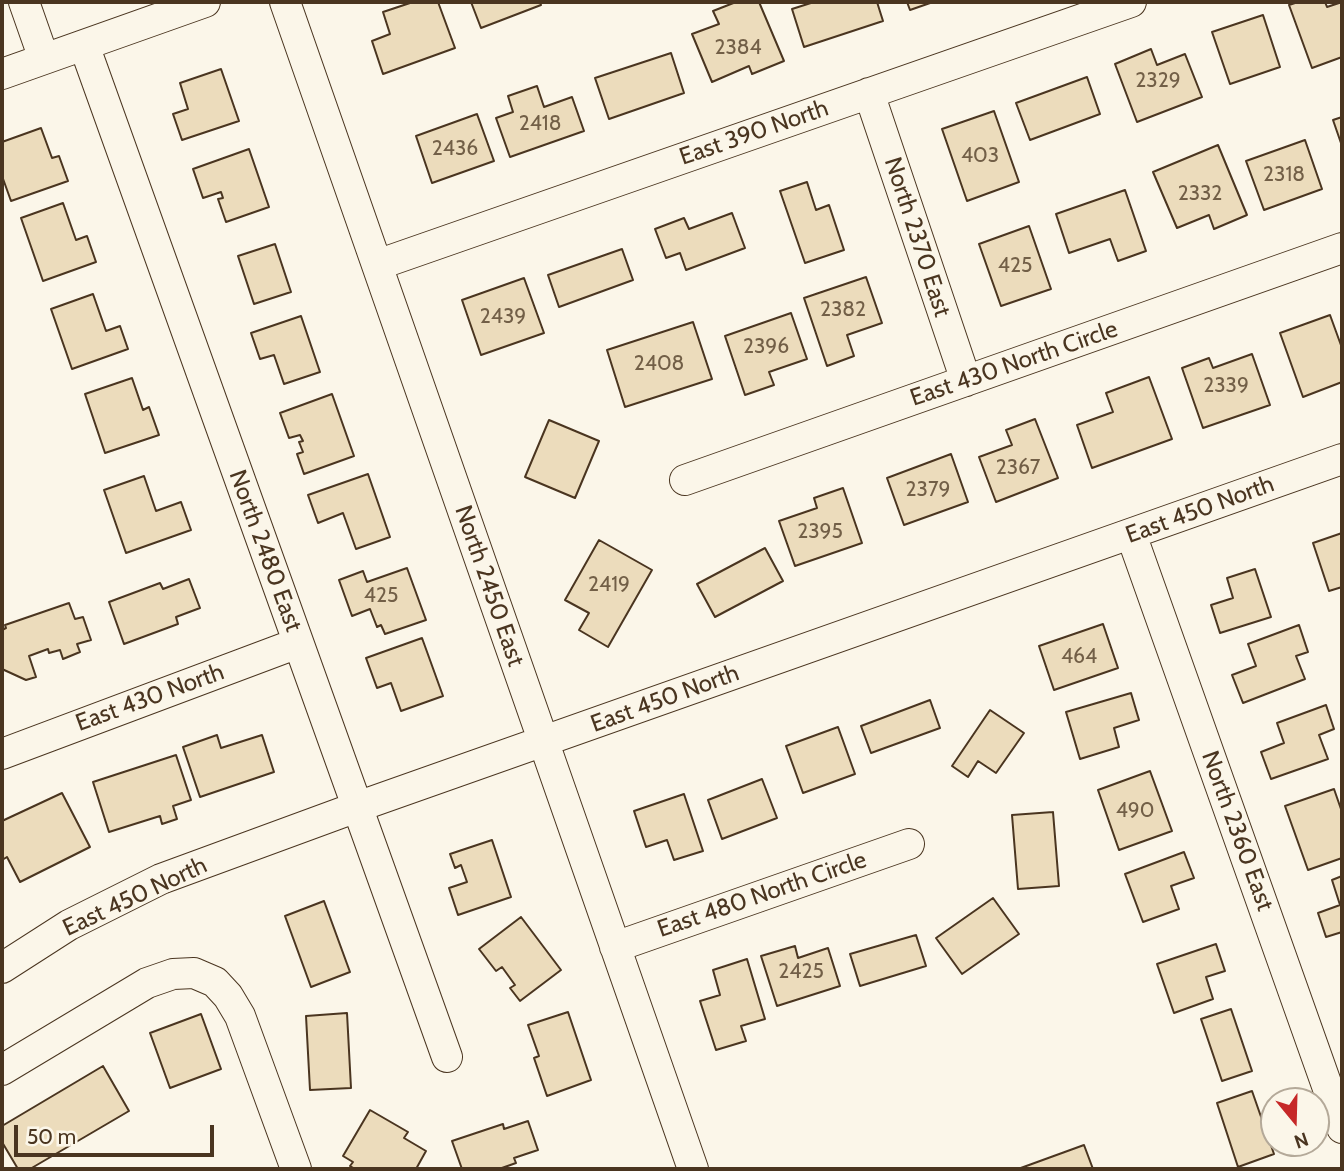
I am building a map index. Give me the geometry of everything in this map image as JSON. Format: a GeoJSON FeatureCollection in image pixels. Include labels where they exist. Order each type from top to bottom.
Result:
{"type":"FeatureCollection","features":[{"type":"Feature","properties":{"kind":"street"},"geometry":{"type":"LineString","coordinates":[[24,2],[44,59]]}},
{"type":"Feature","properties":{"kind":"street"},"geometry":{"type":"LineString","coordinates":[[2,74],[205,2]]}},
{"type":"Feature","properties":{"kind":"street","name":"North 2450 East"},"geometry":{"type":"LineString","coordinates":[[285,2],[693,1169]]}},
{"type":"Feature","properties":{"kind":"street","name":"East 390 North"},"geometry":{"type":"LineString","coordinates":[[377,265],[1131,2]]}},
{"type":"Feature","properties":{"kind":"street","name":"North 2480 East"},"geometry":{"type":"LineString","coordinates":[[84,45],[447,1057]]}},
{"type":"Feature","properties":{"kind":"street","name":"North 2370 East"},"geometry":{"type":"LineString","coordinates":[[869,93],[965,381]]}},
{"type":"Feature","properties":{"kind":"street","name":"East 430 North Circle"},"geometry":{"type":"LineString","coordinates":[[685,480],[1342,248]]}},
{"type":"Feature","properties":{"kind":"street","name":"East 450 North"},"geometry":{"type":"LineString","coordinates":[[2,968],[69,925],[162,879],[357,807],[1342,459]]}},
{"type":"Feature","properties":{"kind":"street","name":"North 2360 East"},"geometry":{"type":"LineString","coordinates":[[1131,534],[1342,1128]]}},
{"type":"Feature","properties":{"kind":"street","name":"East 430 North"},"geometry":{"type":"LineString","coordinates":[[2,754],[298,643]]}},
{"type":"Feature","properties":{"kind":"street","name":"East 480 North Circle"},"geometry":{"type":"LineString","coordinates":[[615,947],[909,844]]}},
{"type":"Feature","properties":{"kind":"street"},"geometry":{"type":"LineString","coordinates":[[2,1070],[147,983],[173,974],[194,973],[215,982],[228,996],[240,1017],[296,1169]]}},
{"type":"Feature","properties":{"kind":"building"},"geometry":{"type":"Polygon","coordinates":[[[413,2],[438,2],[455,48],[383,74],[372,41],[390,34],[383,12],[413,2]]]}},
{"type":"Feature","properties":{"kind":"building"},"geometry":{"type":"Polygon","coordinates":[[[471,2],[540,2],[541,5],[481,28],[471,2]]]}},
{"type":"Feature","properties":{"kind":"building"},"geometry":{"type":"Polygon","coordinates":[[[736,2],[759,2],[784,61],[752,74],[749,66],[712,82],[692,34],[719,24],[713,11],[736,2]]]}},
{"type":"Feature","properties":{"kind":"building"},"geometry":{"type":"Polygon","coordinates":[[[814,2],[877,2],[883,21],[804,47],[792,9],[814,2]]]}},
{"type":"Feature","properties":{"kind":"building"},"geometry":{"type":"Polygon","coordinates":[[[907,2],[933,2],[910,10],[907,2]]]}},
{"type":"Feature","properties":{"kind":"building"},"geometry":{"type":"Polygon","coordinates":[[[1298,2],[1325,2],[1327,7],[1342,2],[1342,57],[1312,68],[1289,5],[1298,2]]]}},
{"type":"Feature","properties":{"kind":"building"},"geometry":{"type":"Polygon","coordinates":[[[1263,15],[1280,67],[1230,84],[1212,32],[1263,15]]]}},
{"type":"Feature","properties":{"kind":"building"},"geometry":{"type":"Polygon","coordinates":[[[1151,49],[1157,65],[1185,54],[1202,97],[1137,122],[1115,64],[1151,49]]]}},
{"type":"Feature","properties":{"kind":"building"},"geometry":{"type":"Polygon","coordinates":[[[671,53],[684,93],[609,119],[595,78],[671,53]]]}},
{"type":"Feature","properties":{"kind":"building"},"geometry":{"type":"Polygon","coordinates":[[[221,69],[239,121],[182,140],[173,114],[188,109],[180,83],[221,69]]]}},
{"type":"Feature","properties":{"kind":"building"},"geometry":{"type":"Polygon","coordinates":[[[1087,77],[1100,114],[1030,140],[1016,103],[1087,77]]]}},
{"type":"Feature","properties":{"kind":"building"},"geometry":{"type":"Polygon","coordinates":[[[537,86],[544,107],[572,97],[584,131],[510,157],[496,118],[513,112],[508,96],[537,86]]]}},
{"type":"Feature","properties":{"kind":"building"},"geometry":{"type":"Polygon","coordinates":[[[994,111],[1019,182],[967,201],[942,129],[994,111]]]}},
{"type":"Feature","properties":{"kind":"building"},"geometry":{"type":"Polygon","coordinates":[[[477,114],[494,161],[432,183],[416,136],[477,114]]]}},
{"type":"Feature","properties":{"kind":"building"},"geometry":{"type":"Polygon","coordinates":[[[1342,117],[1342,146],[1333,120],[1342,117]]]}},
{"type":"Feature","properties":{"kind":"building"},"geometry":{"type":"Polygon","coordinates":[[[41,128],[52,158],[59,156],[68,181],[11,201],[2,176],[2,142],[41,128]]]}},
{"type":"Feature","properties":{"kind":"building"},"geometry":{"type":"Polygon","coordinates":[[[1305,140],[1322,189],[1264,210],[1246,161],[1305,140]]]}},
{"type":"Feature","properties":{"kind":"building"},"geometry":{"type":"Polygon","coordinates":[[[1218,145],[1247,215],[1214,229],[1209,215],[1177,228],[1153,172],[1218,145]]]}},
{"type":"Feature","properties":{"kind":"building"},"geometry":{"type":"Polygon","coordinates":[[[249,149],[269,207],[226,222],[218,199],[223,198],[221,192],[203,198],[193,169],[249,149]]]}},
{"type":"Feature","properties":{"kind":"building"},"geometry":{"type":"Polygon","coordinates":[[[807,182],[816,210],[829,205],[844,250],[805,263],[780,191],[807,182]]]}},
{"type":"Feature","properties":{"kind":"building"},"geometry":{"type":"Polygon","coordinates":[[[1125,190],[1146,251],[1118,261],[1110,239],[1069,253],[1056,214],[1125,190]]]}},
{"type":"Feature","properties":{"kind":"building"},"geometry":{"type":"Polygon","coordinates":[[[63,203],[76,240],[87,236],[96,262],[43,281],[21,218],[63,203]]]}},
{"type":"Feature","properties":{"kind":"building"},"geometry":{"type":"Polygon","coordinates":[[[732,213],[745,248],[686,270],[680,253],[666,258],[655,229],[684,218],[689,229],[732,213]]]}},
{"type":"Feature","properties":{"kind":"building"},"geometry":{"type":"Polygon","coordinates":[[[1029,226],[1051,289],[1001,306],[979,244],[1029,226]]]}},
{"type":"Feature","properties":{"kind":"building"},"geometry":{"type":"Polygon","coordinates":[[[275,244],[291,292],[254,304],[238,256],[275,244]]]}},
{"type":"Feature","properties":{"kind":"building"},"geometry":{"type":"Polygon","coordinates":[[[622,249],[633,280],[559,307],[548,275],[622,249]]]}},
{"type":"Feature","properties":{"kind":"building"},"geometry":{"type":"Polygon","coordinates":[[[866,277],[882,323],[847,335],[854,356],[827,366],[804,298],[866,277]]]}},
{"type":"Feature","properties":{"kind":"building"},"geometry":{"type":"Polygon","coordinates":[[[524,278],[544,333],[481,355],[462,300],[524,278]]]}},
{"type":"Feature","properties":{"kind":"building"},"geometry":{"type":"Polygon","coordinates":[[[93,294],[106,331],[120,326],[128,349],[72,369],[51,309],[93,294]]]}},
{"type":"Feature","properties":{"kind":"building"},"geometry":{"type":"Polygon","coordinates":[[[791,313],[807,359],[769,372],[774,385],[745,395],[725,336],[791,313]]]}},
{"type":"Feature","properties":{"kind":"building"},"geometry":{"type":"Polygon","coordinates":[[[1330,315],[1342,348],[1342,382],[1303,397],[1280,333],[1330,315]]]}},
{"type":"Feature","properties":{"kind":"building"},"geometry":{"type":"Polygon","coordinates":[[[301,316],[320,372],[284,384],[274,355],[260,359],[251,333],[301,316]]]}},
{"type":"Feature","properties":{"kind":"building"},"geometry":{"type":"Polygon","coordinates":[[[693,322],[712,379],[625,407],[607,350],[693,322]]]}},
{"type":"Feature","properties":{"kind":"building"},"geometry":{"type":"Polygon","coordinates":[[[1252,354],[1270,405],[1203,428],[1182,368],[1209,358],[1213,368],[1252,354]]]}},
{"type":"Feature","properties":{"kind":"building"},"geometry":{"type":"Polygon","coordinates":[[[1149,377],[1172,439],[1092,468],[1077,425],[1113,412],[1106,393],[1149,377]]]}},
{"type":"Feature","properties":{"kind":"building"},"geometry":{"type":"Polygon","coordinates":[[[132,378],[143,410],[149,407],[159,435],[105,453],[85,394],[132,378]]]}},
{"type":"Feature","properties":{"kind":"building"},"geometry":{"type":"Polygon","coordinates":[[[332,394],[354,456],[304,474],[297,454],[303,452],[299,442],[303,441],[300,435],[289,438],[280,413],[332,394]]]}},
{"type":"Feature","properties":{"kind":"building"},"geometry":{"type":"Polygon","coordinates":[[[1035,419],[1058,478],[996,502],[979,457],[1012,445],[1006,430],[1035,419]]]}},
{"type":"Feature","properties":{"kind":"building"},"geometry":{"type":"Polygon","coordinates":[[[549,420],[599,441],[575,498],[525,477],[549,420]]]}},
{"type":"Feature","properties":{"kind":"building"},"geometry":{"type":"Polygon","coordinates":[[[951,454],[968,502],[904,525],[887,478],[951,454]]]}},
{"type":"Feature","properties":{"kind":"building"},"geometry":{"type":"Polygon","coordinates":[[[368,474],[390,537],[356,549],[343,513],[318,523],[308,495],[368,474]]]}},
{"type":"Feature","properties":{"kind":"building"},"geometry":{"type":"Polygon","coordinates":[[[144,476],[156,511],[181,502],[191,530],[126,553],[104,490],[144,476]]]}},
{"type":"Feature","properties":{"kind":"building"},"geometry":{"type":"Polygon","coordinates":[[[843,488],[862,543],[795,566],[779,521],[817,508],[814,498],[843,488]]]}},
{"type":"Feature","properties":{"kind":"building"},"geometry":{"type":"Polygon","coordinates":[[[1342,533],[1342,587],[1329,591],[1313,543],[1342,533]]]}},
{"type":"Feature","properties":{"kind":"building"},"geometry":{"type":"Polygon","coordinates":[[[599,540],[652,570],[608,647],[579,630],[589,613],[565,600],[599,540]]]}},
{"type":"Feature","properties":{"kind":"building"},"geometry":{"type":"Polygon","coordinates":[[[765,548],[783,581],[715,617],[697,584],[765,548]]]}},
{"type":"Feature","properties":{"kind":"building"},"geometry":{"type":"Polygon","coordinates":[[[407,568],[426,620],[385,634],[381,625],[377,627],[370,609],[352,616],[339,580],[363,571],[367,582],[407,568]]]}},
{"type":"Feature","properties":{"kind":"building"},"geometry":{"type":"Polygon","coordinates":[[[1255,569],[1271,617],[1220,633],[1211,605],[1233,598],[1227,578],[1255,569]]]}},
{"type":"Feature","properties":{"kind":"building"},"geometry":{"type":"Polygon","coordinates":[[[189,579],[200,608],[176,617],[178,624],[124,644],[109,602],[160,583],[163,589],[189,579]]]}},
{"type":"Feature","properties":{"kind":"building"},"geometry":{"type":"Polygon","coordinates":[[[69,603],[75,619],[83,617],[91,640],[77,644],[80,652],[63,659],[60,650],[49,653],[48,649],[29,656],[36,677],[26,680],[2,669],[2,630],[6,628],[5,625],[69,603]]]}},
{"type":"Feature","properties":{"kind":"building"},"geometry":{"type":"Polygon","coordinates":[[[1103,624],[1118,668],[1054,690],[1039,646],[1103,624]]]}},
{"type":"Feature","properties":{"kind":"building"},"geometry":{"type":"Polygon","coordinates":[[[1299,625],[1308,652],[1296,656],[1305,679],[1243,703],[1232,675],[1256,666],[1248,644],[1299,625]]]}},
{"type":"Feature","properties":{"kind":"building"},"geometry":{"type":"Polygon","coordinates":[[[422,638],[443,696],[401,711],[391,683],[377,688],[366,658],[422,638]]]}},
{"type":"Feature","properties":{"kind":"building"},"geometry":{"type":"Polygon","coordinates":[[[1131,693],[1139,720],[1114,728],[1119,747],[1080,759],[1066,712],[1131,693]]]}},
{"type":"Feature","properties":{"kind":"building"},"geometry":{"type":"Polygon","coordinates":[[[930,700],[940,728],[871,753],[861,726],[930,700]]]}},
{"type":"Feature","properties":{"kind":"building"},"geometry":{"type":"Polygon","coordinates":[[[1326,705],[1334,729],[1319,735],[1328,759],[1271,779],[1261,752],[1284,743],[1277,723],[1326,705]]]}},
{"type":"Feature","properties":{"kind":"building"},"geometry":{"type":"Polygon","coordinates":[[[990,710],[1024,733],[996,773],[978,761],[968,777],[952,766],[990,710]]]}},
{"type":"Feature","properties":{"kind":"building"},"geometry":{"type":"Polygon","coordinates":[[[838,727],[855,774],[803,793],[786,746],[838,727]]]}},
{"type":"Feature","properties":{"kind":"building"},"geometry":{"type":"Polygon","coordinates":[[[217,735],[221,748],[262,735],[274,772],[200,797],[183,747],[217,735]]]}},
{"type":"Feature","properties":{"kind":"building"},"geometry":{"type":"Polygon","coordinates":[[[176,755],[191,800],[173,806],[177,819],[162,824],[160,816],[109,832],[93,782],[176,755]]]}},
{"type":"Feature","properties":{"kind":"building"},"geometry":{"type":"Polygon","coordinates":[[[1150,771],[1172,831],[1119,850],[1098,790],[1150,771]]]}},
{"type":"Feature","properties":{"kind":"building"},"geometry":{"type":"Polygon","coordinates":[[[762,779],[777,818],[722,839],[708,800],[762,779]]]}},
{"type":"Feature","properties":{"kind":"building"},"geometry":{"type":"Polygon","coordinates":[[[1334,789],[1342,812],[1342,858],[1308,870],[1285,806],[1334,789]]]}},
{"type":"Feature","properties":{"kind":"building"},"geometry":{"type":"Polygon","coordinates":[[[62,793],[90,847],[20,882],[7,857],[2,860],[2,821],[62,793]]]}},
{"type":"Feature","properties":{"kind":"building"},"geometry":{"type":"Polygon","coordinates":[[[684,794],[703,851],[674,860],[667,840],[646,847],[634,811],[684,794]]]}},
{"type":"Feature","properties":{"kind":"building"},"geometry":{"type":"Polygon","coordinates":[[[1053,812],[1059,886],[1018,889],[1012,815],[1053,812]]]}},
{"type":"Feature","properties":{"kind":"building"},"geometry":{"type":"Polygon","coordinates":[[[492,840],[511,897],[458,915],[449,888],[467,882],[461,865],[455,868],[450,854],[492,840]]]}},
{"type":"Feature","properties":{"kind":"building"},"geometry":{"type":"Polygon","coordinates":[[[1184,852],[1194,878],[1171,886],[1179,909],[1143,922],[1125,874],[1184,852]]]}},
{"type":"Feature","properties":{"kind":"building"},"geometry":{"type":"Polygon","coordinates":[[[1342,876],[1342,932],[1326,937],[1318,913],[1340,905],[1332,880],[1342,876]]]}},
{"type":"Feature","properties":{"kind":"building"},"geometry":{"type":"Polygon","coordinates":[[[993,898],[1019,934],[962,974],[936,938],[993,898]]]}},
{"type":"Feature","properties":{"kind":"building"},"geometry":{"type":"Polygon","coordinates":[[[324,901],[350,972],[311,987],[285,916],[324,901]]]}},
{"type":"Feature","properties":{"kind":"building"},"geometry":{"type":"Polygon","coordinates":[[[521,917],[561,970],[520,1001],[510,988],[515,985],[502,967],[496,971],[479,949],[521,917]]]}},
{"type":"Feature","properties":{"kind":"building"},"geometry":{"type":"Polygon","coordinates":[[[916,935],[926,966],[860,986],[850,954],[916,935]]]}},
{"type":"Feature","properties":{"kind":"building"},"geometry":{"type":"Polygon","coordinates":[[[1216,944],[1225,971],[1206,977],[1213,999],[1174,1013],[1157,964],[1216,944]]]}},
{"type":"Feature","properties":{"kind":"building"},"geometry":{"type":"Polygon","coordinates":[[[795,946],[798,958],[828,948],[840,986],[777,1006],[761,956],[795,946]]]}},
{"type":"Feature","properties":{"kind":"building"},"geometry":{"type":"Polygon","coordinates":[[[747,959],[765,1019],[741,1026],[746,1041],[716,1050],[700,1001],[720,995],[713,970],[747,959]]]}},
{"type":"Feature","properties":{"kind":"building"},"geometry":{"type":"Polygon","coordinates":[[[1231,1009],[1252,1071],[1222,1081],[1201,1019],[1231,1009]]]}},
{"type":"Feature","properties":{"kind":"building"},"geometry":{"type":"Polygon","coordinates":[[[568,1012],[591,1080],[547,1096],[534,1058],[539,1056],[528,1025],[568,1012]]]}},
{"type":"Feature","properties":{"kind":"building"},"geometry":{"type":"Polygon","coordinates":[[[347,1013],[351,1088],[310,1090],[306,1016],[347,1013]]]}},
{"type":"Feature","properties":{"kind":"building"},"geometry":{"type":"Polygon","coordinates":[[[201,1014],[221,1069],[170,1088],[150,1033],[201,1014]]]}},
{"type":"Feature","properties":{"kind":"building"},"geometry":{"type":"Polygon","coordinates":[[[103,1066],[129,1111],[30,1169],[18,1169],[2,1142],[2,1126],[103,1066]]]}},
{"type":"Feature","properties":{"kind":"building"},"geometry":{"type":"Polygon","coordinates":[[[1252,1091],[1260,1114],[1260,1157],[1266,1157],[1238,1167],[1217,1103],[1252,1091]]]}},
{"type":"Feature","properties":{"kind":"building"},"geometry":{"type":"Polygon","coordinates":[[[370,1110],[408,1132],[404,1138],[426,1151],[416,1169],[355,1169],[350,1166],[353,1162],[343,1156],[370,1110]]]}},
{"type":"Feature","properties":{"kind":"building"},"geometry":{"type":"Polygon","coordinates":[[[528,1121],[538,1150],[514,1158],[516,1163],[499,1169],[462,1169],[452,1141],[503,1124],[504,1129],[528,1121]]]}},
{"type":"Feature","properties":{"kind":"building"},"geometry":{"type":"Polygon","coordinates":[[[1084,1145],[1093,1169],[1018,1169],[1084,1145]]]}}]}
